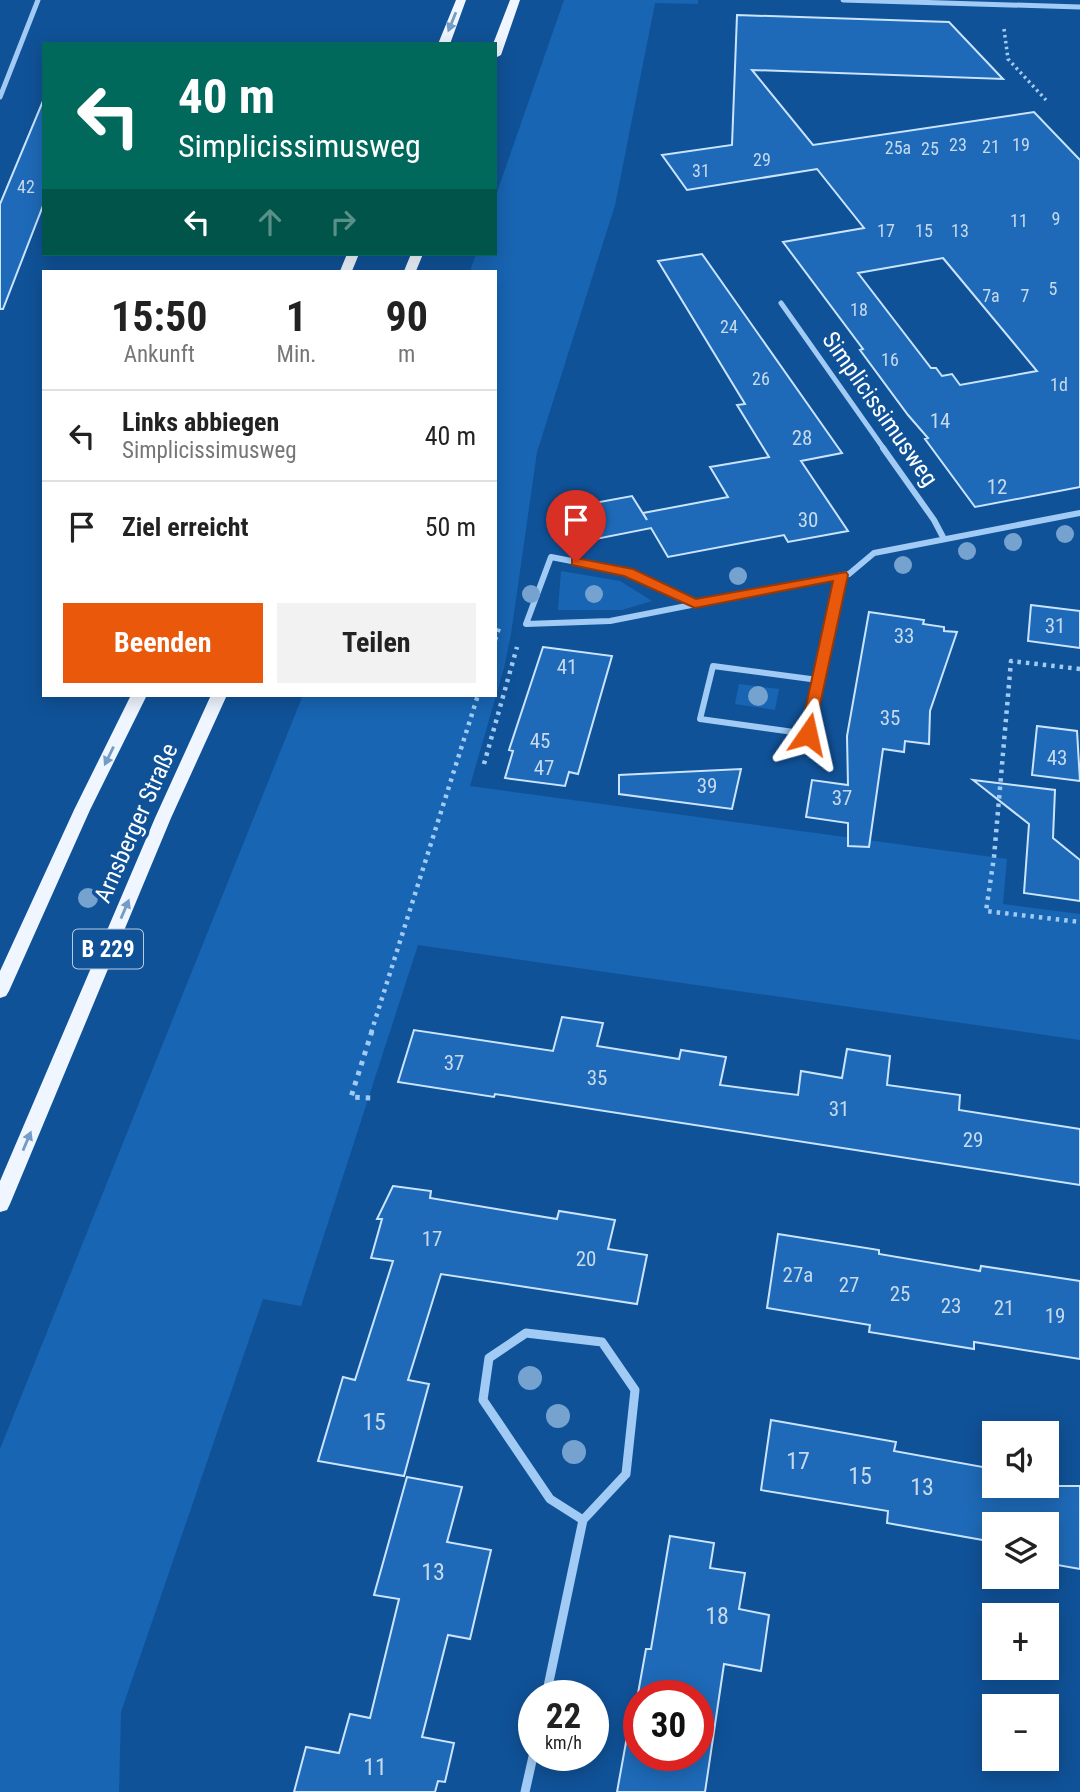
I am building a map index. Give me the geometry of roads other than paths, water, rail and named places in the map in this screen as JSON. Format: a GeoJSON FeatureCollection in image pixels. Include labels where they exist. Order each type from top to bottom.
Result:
{"type":"FeatureCollection","features":[{"type":"Feature","properties":{"kind":"main road"},"geometry":{"type":"LineString","coordinates":[[445,42],[461,0]]}},
{"type":"Feature","properties":{"kind":"main road"},"geometry":{"type":"LineString","coordinates":[[497,50],[515,0]]}},
{"type":"Feature","properties":{"kind":"main road","name":"Arnsberger Straße"},"geometry":{"type":"LineString","coordinates":[[0,991],[82,810],[138,697]]}},
{"type":"Feature","properties":{"kind":"main road","name":"Arnsberger Straße"},"geometry":{"type":"LineString","coordinates":[[0,1204],[163,818],[218,697]]}},
{"type":"Feature","properties":{"kind":"street"},"geometry":{"type":"LineString","coordinates":[[0,97],[38,0]]}},
{"type":"Feature","properties":{"kind":"street"},"geometry":{"type":"LineString","coordinates":[[843,0],[1000,4],[1036,2],[1080,7]]}},
{"type":"Feature","properties":{"kind":"street","name":"Simplicissimusweg"},"geometry":{"type":"LineString","coordinates":[[781,303],[934,520],[944,539]]}},
{"type":"Feature","properties":{"kind":"street"},"geometry":{"type":"LineString","coordinates":[[695,604],[628,572],[551,557],[526,624],[610,621],[849,574],[874,553],[1080,513]]}},
{"type":"Feature","properties":{"kind":"street"},"geometry":{"type":"LineString","coordinates":[[818,680],[713,666],[700,719],[808,734],[841,575]]}},
{"type":"Feature","properties":{"kind":"street"},"geometry":{"type":"LineString","coordinates":[[549,1680],[583,1521],[626,1474],[635,1390],[602,1342],[526,1333],[489,1358],[483,1400],[550,1499],[583,1521]]}},
{"type":"Feature","properties":{"kind":"street"},"geometry":{"type":"LineString","coordinates":[[525,1792],[530,1771]]}}]}
